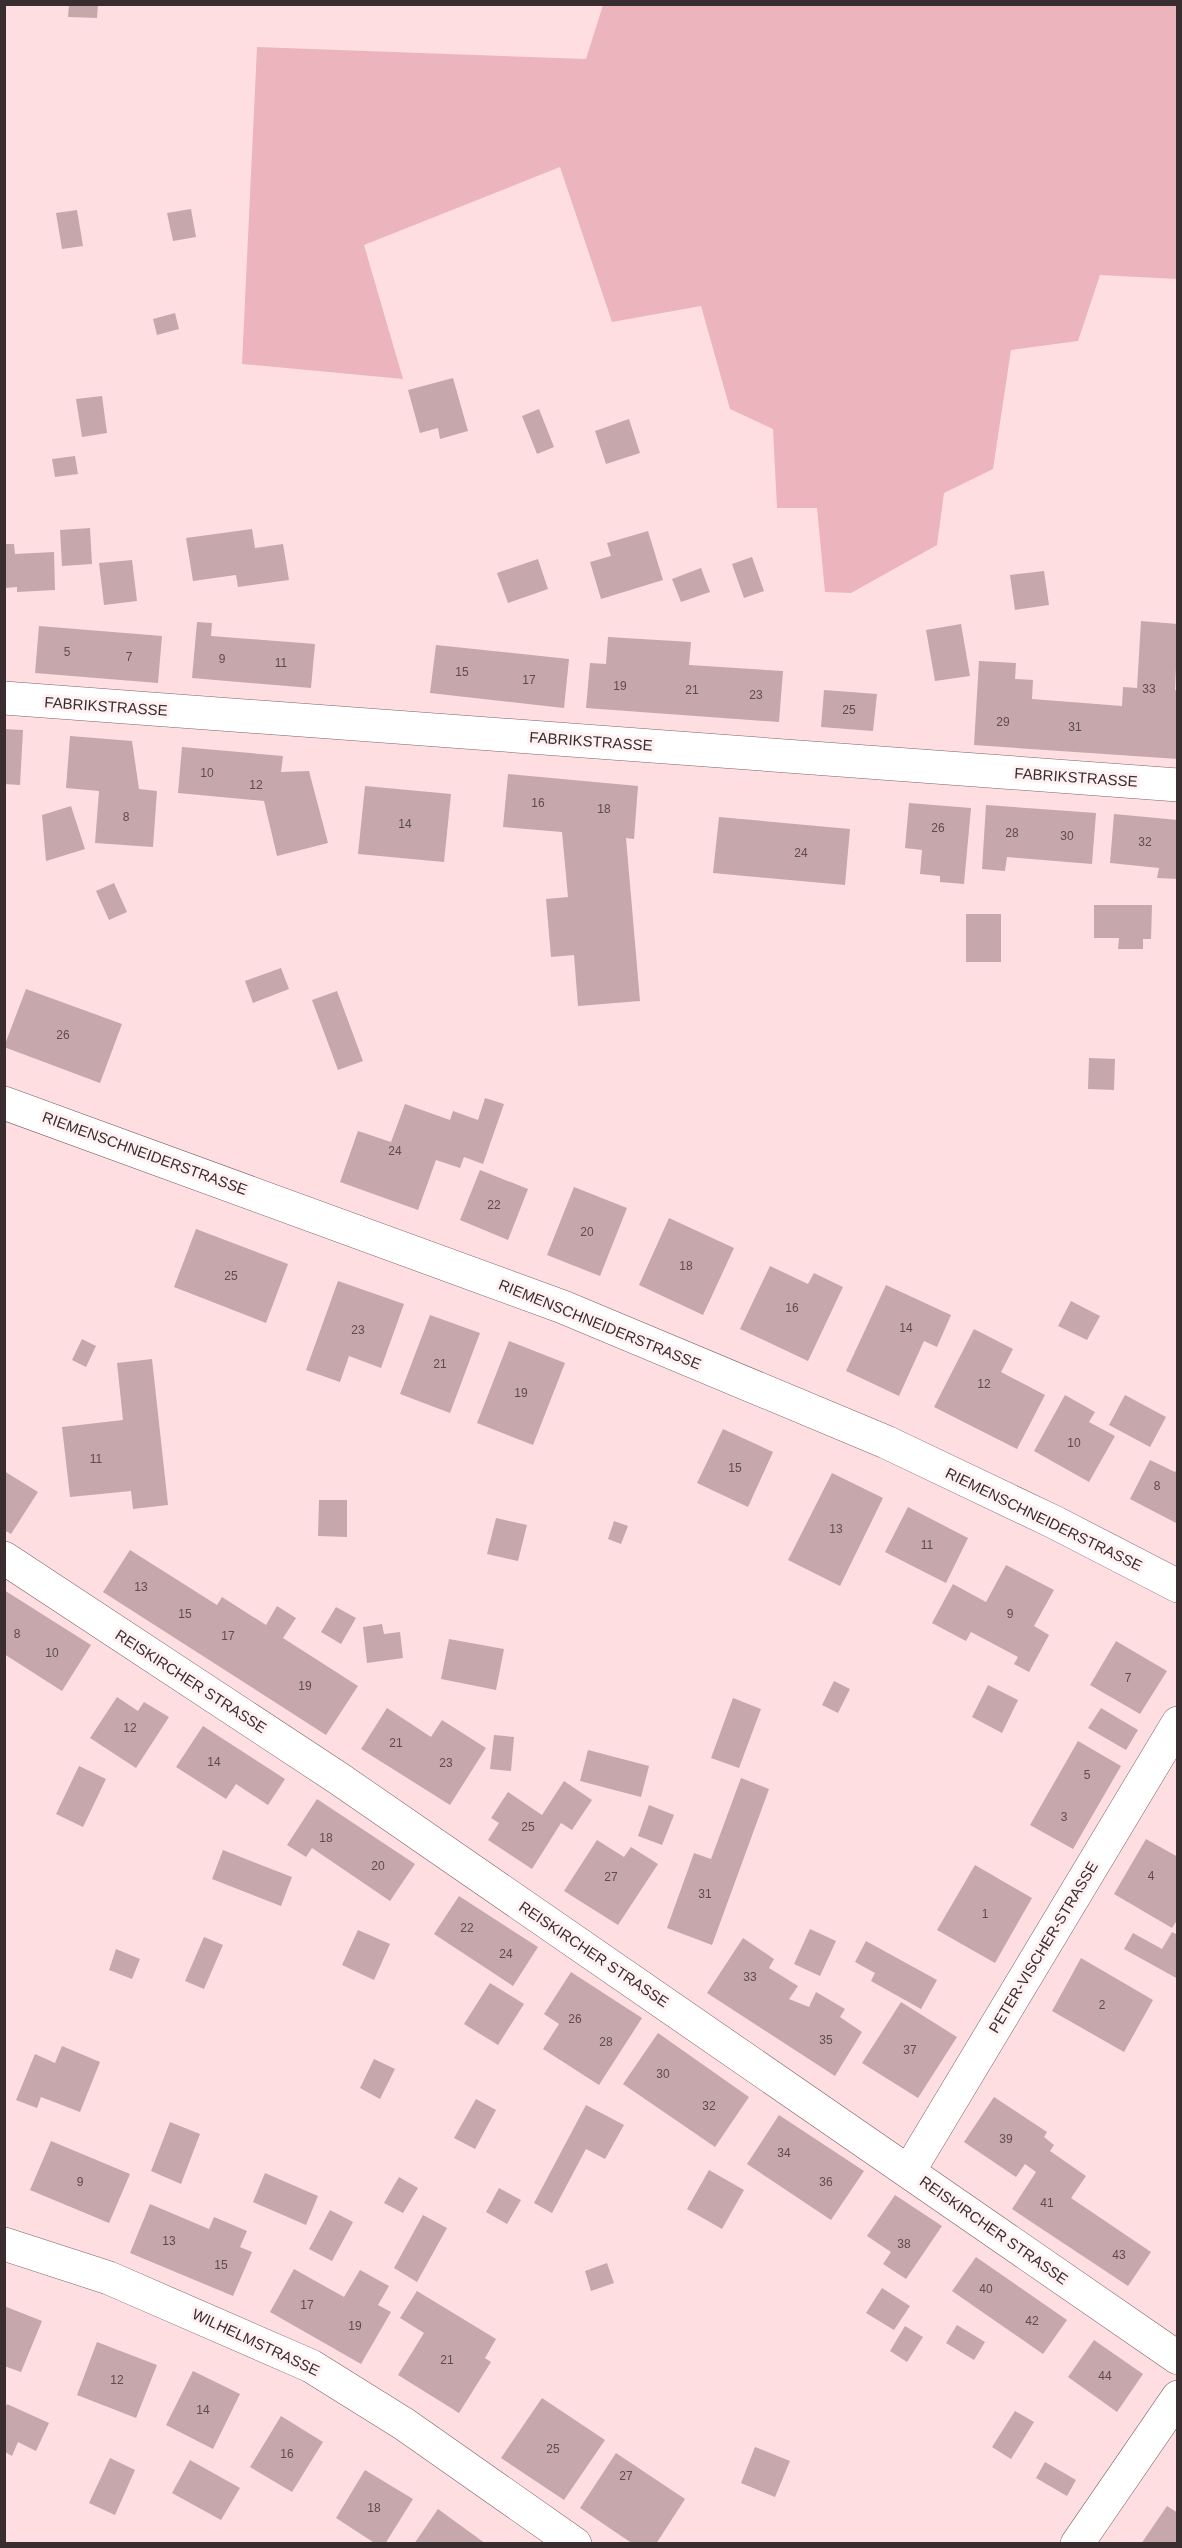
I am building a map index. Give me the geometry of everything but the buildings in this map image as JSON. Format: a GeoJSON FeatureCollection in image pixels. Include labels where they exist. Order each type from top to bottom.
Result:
{"type":"FeatureCollection","features":[{"type":"Feature","properties":{"kind":"street","name":"FABRIKSTRASSE"},"geometry":{"type":"LineString","coordinates":[[4,698],[1178,785]]}},
{"type":"Feature","properties":{"kind":"street","name":"RIEMENSCHNEIDERSTRASSE"},"geometry":{"type":"LineString","coordinates":[[4,1103],[563,1307],[886,1442],[1054,1522],[1178,1586]]}},
{"type":"Feature","properties":{"kind":"street","name":"REISKIRCHER STRASSE"},"geometry":{"type":"LineString","coordinates":[[4,1558],[338,1778],[1178,2358]]}},
{"type":"Feature","properties":{"kind":"street","name":"PETER-VISCHER-STRASSE"},"geometry":{"type":"LineString","coordinates":[[909,2171],[1178,1724]]}},
{"type":"Feature","properties":{"kind":"street","name":"WILHELMSTRASSE"},"geometry":{"type":"LineString","coordinates":[[4,2244],[109,2278],[311,2366],[404,2424],[575,2544]]}},
{"type":"Feature","properties":{"kind":"street"},"geometry":{"type":"LineString","coordinates":[[1077,2544],[1178,2397]]}},
{"type":"Feature","properties":{"kind":"shaded area"},"geometry":{"type":"Polygon","coordinates":[[[603,5],[1177,5],[1177,279],[1100,275],[1078,341],[1011,350],[993,469],[944,493],[937,545],[851,593],[825,592],[817,508],[777,508],[773,429],[730,409],[701,306],[612,322],[560,167],[364,245],[403,379],[242,364],[257,47],[586,59],[603,5]]]}}]}
